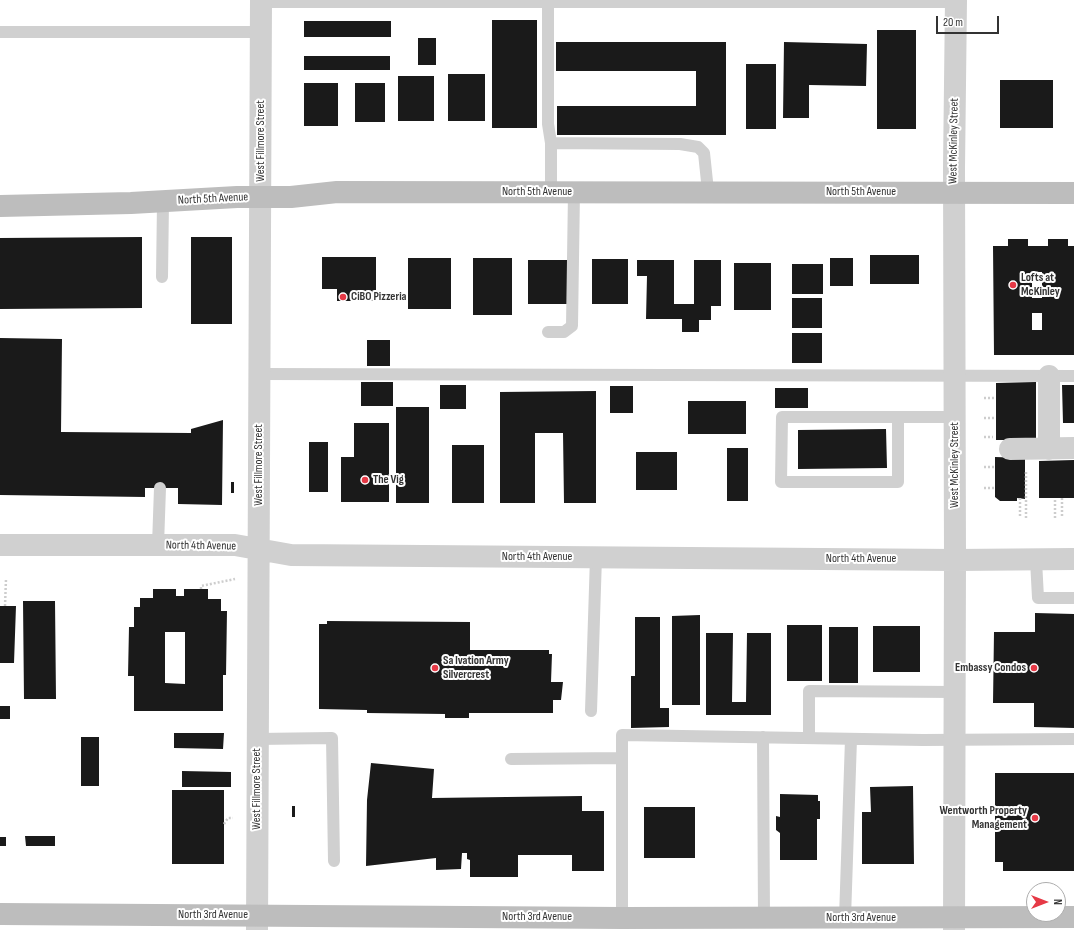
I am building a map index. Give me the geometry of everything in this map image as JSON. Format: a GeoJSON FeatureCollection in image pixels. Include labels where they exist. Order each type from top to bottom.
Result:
{"type":"FeatureCollection","features":[{"type":"Feature","properties":{"kind":"street","name":"West Fillmore Street"},"geometry":{"type":"LineString","coordinates":[[257,923],[261,1]]}},
{"type":"Feature","properties":{"kind":"street","name":"West McKinley Street"},"geometry":{"type":"LineString","coordinates":[[954,924],[954,193],[956,1]]}},
{"type":"Feature","properties":{"kind":"street","name":"North 5th Avenue"},"geometry":{"type":"LineString","coordinates":[[0,206],[291,197],[337,192],[708,191],[1074,193]]}},
{"type":"Feature","properties":{"kind":"street"},"geometry":{"type":"LineString","coordinates":[[1049,376],[1049,448]]}},
{"type":"Feature","properties":{"kind":"street"},"geometry":{"type":"LineString","coordinates":[[1003,443],[1049,448],[1074,448]]}},
{"type":"Feature","properties":{"kind":"street","name":"North 4th Avenue"},"geometry":{"type":"LineString","coordinates":[[0,545],[235,545],[291,555],[955,560],[1074,559]]}},
{"type":"Feature","properties":{"kind":"street","name":"North 3rd Avenue"},"geometry":{"type":"LineString","coordinates":[[0,914],[257,923],[622,918],[845,918],[954,924],[1074,917]]}},
{"type":"Feature","properties":{"kind":"lane"},"geometry":{"type":"LineString","coordinates":[[261,1],[956,1]]}},
{"type":"Feature","properties":{"kind":"lane"},"geometry":{"type":"LineString","coordinates":[[548,2],[548,124],[551,143],[551,191]]}},
{"type":"Feature","properties":{"kind":"lane"},"geometry":{"type":"LineString","coordinates":[[0,32],[261,32]]}},
{"type":"Feature","properties":{"kind":"lane"},"geometry":{"type":"LineString","coordinates":[[551,143],[680,144],[698,147],[704,153],[708,191]]}},
{"type":"Feature","properties":{"kind":"lane"},"geometry":{"type":"LineString","coordinates":[[548,332],[564,332],[572,326],[574,192]]}},
{"type":"Feature","properties":{"kind":"lane"},"geometry":{"type":"LineString","coordinates":[[162,277],[163,202]]}},
{"type":"Feature","properties":{"kind":"lane"},"geometry":{"type":"LineString","coordinates":[[259,374],[1074,376]]}},
{"type":"Feature","properties":{"kind":"lane"},"geometry":{"type":"LineString","coordinates":[[898,417],[898,482],[781,482],[782,417],[898,417],[955,417]]}},
{"type":"Feature","properties":{"kind":"lane"},"geometry":{"type":"LineString","coordinates":[[158,545],[160,488]]}},
{"type":"Feature","properties":{"kind":"lane"},"geometry":{"type":"LineString","coordinates":[[591,711],[596,558]]}},
{"type":"Feature","properties":{"kind":"lane"},"geometry":{"type":"LineString","coordinates":[[1036,560],[1038,598],[1074,598]]}},
{"type":"Feature","properties":{"kind":"lane"},"geometry":{"type":"LineString","coordinates":[[809,738],[809,691],[955,692]]}},
{"type":"Feature","properties":{"kind":"lane"},"geometry":{"type":"LineString","coordinates":[[622,918],[622,735],[955,740],[1074,739]]}},
{"type":"Feature","properties":{"kind":"lane"},"geometry":{"type":"LineString","coordinates":[[763,737],[764,918]]}},
{"type":"Feature","properties":{"kind":"lane"},"geometry":{"type":"LineString","coordinates":[[257,739],[332,738],[334,861]]}},
{"type":"Feature","properties":{"kind":"lane"},"geometry":{"type":"LineString","coordinates":[[845,918],[851,739]]}},
{"type":"Feature","properties":{"kind":"lane"},"geometry":{"type":"LineString","coordinates":[[511,759],[622,758]]}},
{"type":"Feature","properties":{"kind":"path"},"geometry":{"type":"LineString","coordinates":[[984,398],[996,398]]}},
{"type":"Feature","properties":{"kind":"path"},"geometry":{"type":"LineString","coordinates":[[984,418],[996,418]]}},
{"type":"Feature","properties":{"kind":"path"},"geometry":{"type":"LineString","coordinates":[[984,437],[1003,443]]}},
{"type":"Feature","properties":{"kind":"path"},"geometry":{"type":"LineString","coordinates":[[1026,463],[1026,518]]}},
{"type":"Feature","properties":{"kind":"path"},"geometry":{"type":"LineString","coordinates":[[984,467],[995,467]]}},
{"type":"Feature","properties":{"kind":"path"},"geometry":{"type":"LineString","coordinates":[[984,488],[995,488]]}},
{"type":"Feature","properties":{"kind":"path"},"geometry":{"type":"LineString","coordinates":[[1020,498],[1020,518]]}},
{"type":"Feature","properties":{"kind":"path"},"geometry":{"type":"LineString","coordinates":[[1054,518],[1055,498]]}},
{"type":"Feature","properties":{"kind":"path"},"geometry":{"type":"LineString","coordinates":[[1062,498],[1062,518]]}},
{"type":"Feature","properties":{"kind":"path"},"geometry":{"type":"LineString","coordinates":[[5,606],[6,579]]}},
{"type":"Feature","properties":{"kind":"path"},"geometry":{"type":"LineString","coordinates":[[201,590],[201,586],[235,579]]}},
{"type":"Feature","properties":{"kind":"path"},"geometry":{"type":"LineString","coordinates":[[224,824],[228,818],[233,818]]}},
{"type":"Feature","properties":{"kind":"building"},"geometry":{"type":"Polygon","coordinates":[[[492,20],[537,20],[537,128],[492,128],[492,20]]]}},
{"type":"Feature","properties":{"kind":"building"},"geometry":{"type":"Polygon","coordinates":[[[304,21],[391,21],[391,37],[304,37],[304,21]]]}},
{"type":"Feature","properties":{"kind":"building"},"geometry":{"type":"Polygon","coordinates":[[[877,30],[916,30],[916,129],[877,129],[877,30]]]}},
{"type":"Feature","properties":{"kind":"building"},"geometry":{"type":"Polygon","coordinates":[[[418,38],[436,38],[436,65],[418,65],[418,38]]]}},
{"type":"Feature","properties":{"kind":"building"},"geometry":{"type":"Polygon","coordinates":[[[556,42],[726,42],[726,135],[557,135],[557,106],[696,106],[696,71],[556,71],[556,42]]]}},
{"type":"Feature","properties":{"kind":"building"},"geometry":{"type":"Polygon","coordinates":[[[784,42],[867,44],[866,86],[809,85],[809,118],[783,118],[784,42]]]}},
{"type":"Feature","properties":{"kind":"building"},"geometry":{"type":"Polygon","coordinates":[[[304,56],[390,56],[390,70],[304,70],[304,56]]]}},
{"type":"Feature","properties":{"kind":"building"},"geometry":{"type":"Polygon","coordinates":[[[746,64],[776,64],[776,129],[746,129],[746,64]]]}},
{"type":"Feature","properties":{"kind":"building"},"geometry":{"type":"Polygon","coordinates":[[[448,74],[485,74],[485,121],[448,121],[448,74]]]}},
{"type":"Feature","properties":{"kind":"building"},"geometry":{"type":"Polygon","coordinates":[[[398,76],[434,76],[434,121],[398,121],[398,76]]]}},
{"type":"Feature","properties":{"kind":"building"},"geometry":{"type":"Polygon","coordinates":[[[1000,80],[1053,80],[1053,128],[1000,128],[1000,80]]]}},
{"type":"Feature","properties":{"kind":"building"},"geometry":{"type":"Polygon","coordinates":[[[304,83],[338,83],[338,126],[304,126],[304,83]]]}},
{"type":"Feature","properties":{"kind":"building"},"geometry":{"type":"Polygon","coordinates":[[[355,83],[385,83],[385,122],[355,122],[355,83]]]}},
{"type":"Feature","properties":{"kind":"building"},"geometry":{"type":"Polygon","coordinates":[[[142,237],[142,308],[0,309],[0,238],[142,237]]]}},
{"type":"Feature","properties":{"kind":"building"},"geometry":{"type":"Polygon","coordinates":[[[191,237],[232,237],[232,324],[191,324],[191,237]]]}},
{"type":"Feature","properties":{"kind":"building","name":"Lofts at McKinley"},"geometry":{"type":"Polygon","coordinates":[[[1008,239],[1028,239],[1028,246],[1048,246],[1048,239],[1068,239],[1068,246],[1074,246],[1074,355],[994,355],[993,246],[1008,246],[1008,239]],[[1032,272],[1032,298],[1042,298],[1042,272],[1032,272]],[[1032,313],[1032,330],[1042,330],[1042,313],[1032,313]]]}},
{"type":"Feature","properties":{"kind":"building"},"geometry":{"type":"Polygon","coordinates":[[[870,255],[919,255],[919,284],[870,284],[870,255]]]}},
{"type":"Feature","properties":{"kind":"building"},"geometry":{"type":"Polygon","coordinates":[[[322,257],[376,257],[376,301],[337,301],[337,289],[322,289],[322,257]]]}},
{"type":"Feature","properties":{"kind":"building"},"geometry":{"type":"Polygon","coordinates":[[[408,258],[451,258],[451,309],[408,309],[408,258]]]}},
{"type":"Feature","properties":{"kind":"building"},"geometry":{"type":"Polygon","coordinates":[[[473,258],[512,258],[512,315],[473,315],[473,258]]]}},
{"type":"Feature","properties":{"kind":"building"},"geometry":{"type":"Polygon","coordinates":[[[830,258],[853,258],[853,286],[830,286],[830,258]]]}},
{"type":"Feature","properties":{"kind":"building"},"geometry":{"type":"Polygon","coordinates":[[[592,259],[628,259],[628,304],[592,304],[592,259]]]}},
{"type":"Feature","properties":{"kind":"building"},"geometry":{"type":"Polygon","coordinates":[[[528,260],[567,260],[567,304],[528,304],[528,260]]]}},
{"type":"Feature","properties":{"kind":"building"},"geometry":{"type":"Polygon","coordinates":[[[637,260],[674,260],[674,304],[694,304],[694,260],[721,260],[721,306],[711,306],[711,320],[699,320],[699,332],[682,332],[682,319],[646,319],[647,276],[637,276],[637,260]]]}},
{"type":"Feature","properties":{"kind":"building"},"geometry":{"type":"Polygon","coordinates":[[[734,263],[771,263],[771,310],[734,310],[734,263]]]}},
{"type":"Feature","properties":{"kind":"building"},"geometry":{"type":"Polygon","coordinates":[[[792,264],[823,264],[823,294],[792,294],[792,264]]]}},
{"type":"Feature","properties":{"kind":"building"},"geometry":{"type":"Polygon","coordinates":[[[792,298],[822,298],[822,328],[792,328],[792,298]]]}},
{"type":"Feature","properties":{"kind":"building"},"geometry":{"type":"Polygon","coordinates":[[[792,333],[822,333],[822,363],[792,363],[792,333]]]}},
{"type":"Feature","properties":{"kind":"building"},"geometry":{"type":"Polygon","coordinates":[[[0,338],[62,339],[61,432],[191,433],[191,429],[223,420],[222,505],[178,504],[178,488],[145,488],[145,497],[0,495],[0,338]]]}},
{"type":"Feature","properties":{"kind":"building"},"geometry":{"type":"Polygon","coordinates":[[[367,340],[390,340],[390,366],[367,366],[367,340]]]}},
{"type":"Feature","properties":{"kind":"building"},"geometry":{"type":"Polygon","coordinates":[[[361,382],[393,382],[393,406],[361,406],[361,382]]]}},
{"type":"Feature","properties":{"kind":"building"},"geometry":{"type":"Polygon","coordinates":[[[1036,382],[1036,440],[996,440],[996,383],[1036,382]]]}},
{"type":"Feature","properties":{"kind":"building"},"geometry":{"type":"Polygon","coordinates":[[[440,385],[466,385],[466,409],[440,409],[440,385]]]}},
{"type":"Feature","properties":{"kind":"building"},"geometry":{"type":"Polygon","coordinates":[[[1062,385],[1074,385],[1074,423],[1063,423],[1062,385]]]}},
{"type":"Feature","properties":{"kind":"building"},"geometry":{"type":"Polygon","coordinates":[[[610,386],[633,386],[633,413],[610,413],[610,386]]]}},
{"type":"Feature","properties":{"kind":"building"},"geometry":{"type":"Polygon","coordinates":[[[775,388],[808,388],[808,408],[775,408],[775,388]]]}},
{"type":"Feature","properties":{"kind":"building"},"geometry":{"type":"Polygon","coordinates":[[[596,391],[596,503],[564,503],[563,433],[535,433],[535,503],[500,503],[500,392],[596,391]]]}},
{"type":"Feature","properties":{"kind":"building"},"geometry":{"type":"Polygon","coordinates":[[[688,401],[746,401],[746,434],[688,434],[688,401]]]}},
{"type":"Feature","properties":{"kind":"building"},"geometry":{"type":"Polygon","coordinates":[[[396,407],[429,407],[429,503],[396,503],[396,407]]]}},
{"type":"Feature","properties":{"kind":"building","name":"The Vig"},"geometry":{"type":"Polygon","coordinates":[[[354,423],[389,423],[389,502],[341,502],[341,457],[354,457],[354,423]]]}},
{"type":"Feature","properties":{"kind":"building"},"geometry":{"type":"Polygon","coordinates":[[[886,429],[887,468],[798,469],[798,430],[886,429]]]}},
{"type":"Feature","properties":{"kind":"building"},"geometry":{"type":"Polygon","coordinates":[[[309,442],[328,442],[328,492],[309,492],[309,442]]]}},
{"type":"Feature","properties":{"kind":"building"},"geometry":{"type":"Polygon","coordinates":[[[452,445],[484,445],[484,503],[452,503],[452,445]]]}},
{"type":"Feature","properties":{"kind":"building"},"geometry":{"type":"Polygon","coordinates":[[[727,448],[748,448],[748,501],[727,501],[727,448]]]}},
{"type":"Feature","properties":{"kind":"building"},"geometry":{"type":"Polygon","coordinates":[[[636,452],[677,452],[677,490],[636,490],[636,452]]]}},
{"type":"Feature","properties":{"kind":"building"},"geometry":{"type":"Polygon","coordinates":[[[995,457],[1025,458],[1025,499],[1017,498],[1017,501],[1000,501],[995,497],[995,457]]]}},
{"type":"Feature","properties":{"kind":"building"},"geometry":{"type":"Polygon","coordinates":[[[1074,460],[1074,498],[1039,498],[1039,461],[1074,460]]]}},
{"type":"Feature","properties":{"kind":"building"},"geometry":{"type":"Polygon","coordinates":[[[231,482],[234,482],[234,493],[231,493],[231,482]]]}},
{"type":"Feature","properties":{"kind":"building"},"geometry":{"type":"Polygon","coordinates":[[[153,589],[176,589],[176,596],[184,596],[184,589],[208,589],[208,599],[221,599],[221,611],[227,611],[226,675],[223,675],[223,711],[134,711],[134,676],[128,676],[129,627],[134,627],[134,607],[140,607],[140,598],[153,598],[153,589]],[[165,632],[165,683],[185,684],[185,632],[165,632]]]}},
{"type":"Feature","properties":{"kind":"building"},"geometry":{"type":"Polygon","coordinates":[[[23,601],[55,601],[56,699],[24,699],[23,601]]]}},
{"type":"Feature","properties":{"kind":"building"},"geometry":{"type":"Polygon","coordinates":[[[0,606],[16,606],[14,663],[0,663],[0,606]]]}},
{"type":"Feature","properties":{"kind":"building","name":"Embassy Condos"},"geometry":{"type":"Polygon","coordinates":[[[1035,613],[1074,614],[1074,728],[1034,727],[1034,703],[993,703],[994,632],[1035,632],[1035,613]]]}},
{"type":"Feature","properties":{"kind":"building"},"geometry":{"type":"Polygon","coordinates":[[[700,615],[700,705],[672,705],[672,616],[700,615]]]}},
{"type":"Feature","properties":{"kind":"building"},"geometry":{"type":"Polygon","coordinates":[[[635,617],[660,617],[660,708],[669,708],[669,727],[631,728],[631,676],[635,676],[635,617]]]}},
{"type":"Feature","properties":{"kind":"building","name":"Sa lvation Army Silvercrest"},"geometry":{"type":"Polygon","coordinates":[[[327,621],[470,622],[470,650],[549,650],[549,654],[552,654],[551,682],[563,682],[561,700],[553,700],[553,713],[469,713],[469,718],[445,718],[445,714],[367,713],[367,710],[319,709],[319,624],[327,624],[327,621]]]}},
{"type":"Feature","properties":{"kind":"building"},"geometry":{"type":"Polygon","coordinates":[[[787,625],[822,625],[822,681],[787,681],[787,625]]]}},
{"type":"Feature","properties":{"kind":"building"},"geometry":{"type":"Polygon","coordinates":[[[873,626],[920,626],[920,672],[873,672],[873,626]]]}},
{"type":"Feature","properties":{"kind":"building"},"geometry":{"type":"Polygon","coordinates":[[[829,627],[858,627],[858,683],[829,683],[829,627]]]}},
{"type":"Feature","properties":{"kind":"building"},"geometry":{"type":"Polygon","coordinates":[[[706,633],[733,633],[732,702],[746,702],[747,633],[771,633],[771,715],[706,715],[706,633]]]}},
{"type":"Feature","properties":{"kind":"building"},"geometry":{"type":"Polygon","coordinates":[[[0,706],[10,706],[10,719],[0,719],[0,706]]]}},
{"type":"Feature","properties":{"kind":"building"},"geometry":{"type":"Polygon","coordinates":[[[174,733],[224,733],[223,749],[174,748],[174,733]]]}},
{"type":"Feature","properties":{"kind":"building"},"geometry":{"type":"Polygon","coordinates":[[[81,737],[99,737],[99,786],[81,786],[81,737]]]}},
{"type":"Feature","properties":{"kind":"building"},"geometry":{"type":"Polygon","coordinates":[[[371,763],[434,769],[432,798],[582,796],[582,811],[604,811],[604,871],[572,871],[572,855],[518,855],[518,877],[470,877],[470,860],[467,859],[467,853],[462,853],[461,869],[436,870],[436,858],[366,866],[367,800],[371,763]]]}},
{"type":"Feature","properties":{"kind":"building"},"geometry":{"type":"Polygon","coordinates":[[[182,771],[231,772],[231,787],[182,787],[182,771]]]}},
{"type":"Feature","properties":{"kind":"building","name":"Wentworth Property Management"},"geometry":{"type":"Polygon","coordinates":[[[995,773],[1074,773],[1074,871],[1003,871],[1003,862],[995,862],[995,773]]]}},
{"type":"Feature","properties":{"kind":"building"},"geometry":{"type":"Polygon","coordinates":[[[913,786],[914,864],[862,864],[862,812],[871,812],[870,787],[913,786]]]}},
{"type":"Feature","properties":{"kind":"building"},"geometry":{"type":"Polygon","coordinates":[[[172,790],[224,790],[224,864],[172,864],[172,790]]]}},
{"type":"Feature","properties":{"kind":"building"},"geometry":{"type":"Polygon","coordinates":[[[780,794],[818,795],[818,801],[820,801],[820,819],[817,819],[817,860],[780,860],[780,833],[776,830],[776,816],[780,817],[780,794]]]}},
{"type":"Feature","properties":{"kind":"building"},"geometry":{"type":"Polygon","coordinates":[[[292,806],[295,806],[295,817],[292,817],[292,806]]]}},
{"type":"Feature","properties":{"kind":"building"},"geometry":{"type":"Polygon","coordinates":[[[644,807],[695,807],[695,858],[644,858],[644,807]]]}},
{"type":"Feature","properties":{"kind":"building"},"geometry":{"type":"Polygon","coordinates":[[[25,836],[55,836],[55,846],[26,846],[25,836]]]}},
{"type":"Feature","properties":{"kind":"building"},"geometry":{"type":"Polygon","coordinates":[[[0,837],[6,837],[6,846],[0,846],[0,837]]]}},
{"type":"Feature","properties":{"kind":"place","name":"Lofts at McKinley"},"geometry":{"type":"Point","coordinates":[1013,285]}},
{"type":"Feature","properties":{"kind":"place","name":"CiBO Pizzeria"},"geometry":{"type":"Point","coordinates":[343,297]}},
{"type":"Feature","properties":{"kind":"place","name":"The Vig"},"geometry":{"type":"Point","coordinates":[365,480]}},
{"type":"Feature","properties":{"kind":"place","name":"Sa lvation Army Silvercrest"},"geometry":{"type":"Point","coordinates":[435,668]}},
{"type":"Feature","properties":{"kind":"place","name":"Embassy Condos"},"geometry":{"type":"Point","coordinates":[1034,668]}},
{"type":"Feature","properties":{"kind":"place","name":"Wentworth Property Management"},"geometry":{"type":"Point","coordinates":[1035,818]}}]}
